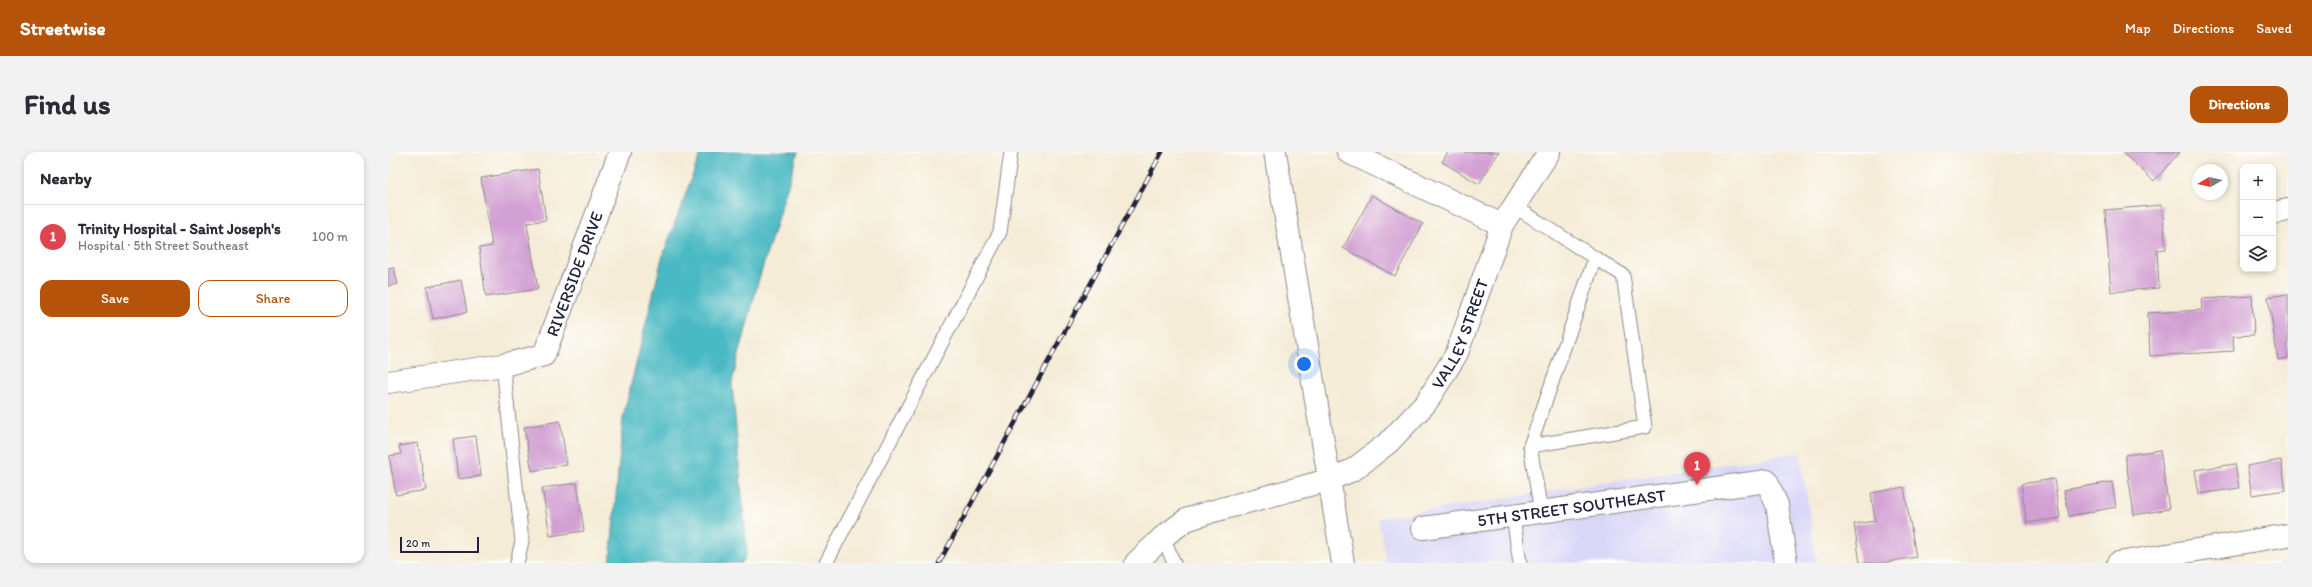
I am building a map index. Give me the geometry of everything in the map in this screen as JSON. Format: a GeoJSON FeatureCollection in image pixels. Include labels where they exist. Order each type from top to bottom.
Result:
{"type":"FeatureCollection","features":[{"type":"Feature","properties":{"kind":"street","name":"RIVERSIDE DRIVE"},"geometry":{"type":"LineString","coordinates":[[503,365],[544,355],[620,152]]}},
{"type":"Feature","properties":{"kind":"street"},"geometry":{"type":"LineString","coordinates":[[1275,152],[1303,331],[1343,563]]}},
{"type":"Feature","properties":{"kind":"street"},"geometry":{"type":"LineString","coordinates":[[1348,152],[1502,225]]}},
{"type":"Feature","properties":{"kind":"street","name":"VALLEY STREET"},"geometry":{"type":"LineString","coordinates":[[1328,480],[1353,470],[1389,442],[1426,403],[1457,353],[1502,225],[1549,152]]}},
{"type":"Feature","properties":{"kind":"street"},"geometry":{"type":"LineString","coordinates":[[2276,212],[2288,210]]}},
{"type":"Feature","properties":{"kind":"street"},"geometry":{"type":"LineString","coordinates":[[388,382],[503,365]]}},
{"type":"Feature","properties":{"kind":"street"},"geometry":{"type":"LineString","coordinates":[[1136,563],[1163,537],[1186,520],[1328,480]]}},
{"type":"Feature","properties":{"kind":"street","name":"5TH STREET SOUTHEAST"},"geometry":{"type":"LineString","coordinates":[[1423,528],[1767,481],[1777,505],[1786,563]]}},
{"type":"Feature","properties":{"kind":"street"},"geometry":{"type":"LineString","coordinates":[[2118,563],[2288,534]]}},
{"type":"Feature","properties":{"kind":"lane"},"geometry":{"type":"LineString","coordinates":[[826,563],[1000,232],[1011,152]]}},
{"type":"Feature","properties":{"kind":"lane"},"geometry":{"type":"LineString","coordinates":[[1514,206],[1623,275],[1646,427],[1530,446]]}},
{"type":"Feature","properties":{"kind":"lane"},"geometry":{"type":"LineString","coordinates":[[1540,512],[1530,446],[1595,258]]}},
{"type":"Feature","properties":{"kind":"lane"},"geometry":{"type":"LineString","coordinates":[[503,365],[522,541],[517,563]]}},
{"type":"Feature","properties":{"kind":"lane"},"geometry":{"type":"LineString","coordinates":[[1513,516],[1520,563]]}},
{"type":"Feature","properties":{"kind":"lane"},"geometry":{"type":"LineString","coordinates":[[1163,537],[1174,563]]}},
{"type":"Feature","properties":{"kind":"shaded area"},"geometry":{"type":"Polygon","coordinates":[[[1800,452],[1817,563],[1386,563],[1378,518],[1800,452]]]}},
{"type":"Feature","properties":{"kind":"water"},"geometry":{"type":"Polygon","coordinates":[[[701,152],[798,152],[759,279],[732,382],[747,553],[742,563],[610,563],[623,417],[662,258],[701,152]]]}},
{"type":"Feature","properties":{"kind":"building"},"geometry":{"type":"Polygon","coordinates":[[[1448,152],[1499,152],[1479,184],[1442,162],[1448,152]]]}},
{"type":"Feature","properties":{"kind":"building"},"geometry":{"type":"Polygon","coordinates":[[[2122,152],[2180,152],[2154,181],[2122,152]]]}},
{"type":"Feature","properties":{"kind":"building"},"geometry":{"type":"Polygon","coordinates":[[[538,169],[546,220],[527,223],[538,289],[486,297],[479,248],[492,246],[481,178],[538,169]]]}},
{"type":"Feature","properties":{"kind":"building"},"geometry":{"type":"Polygon","coordinates":[[[1372,195],[1423,224],[1395,276],[1343,248],[1372,195]]]}},
{"type":"Feature","properties":{"kind":"building"},"geometry":{"type":"Polygon","coordinates":[[[2162,205],[2166,249],[2157,250],[2159,288],[2111,292],[2105,210],[2162,205]]]}},
{"type":"Feature","properties":{"kind":"building"},"geometry":{"type":"Polygon","coordinates":[[[394,268],[398,284],[388,286],[388,269],[394,268]]]}},
{"type":"Feature","properties":{"kind":"building"},"geometry":{"type":"Polygon","coordinates":[[[461,280],[467,312],[433,319],[427,287],[461,280]]]}},
{"type":"Feature","properties":{"kind":"building"},"geometry":{"type":"Polygon","coordinates":[[[2288,294],[2288,358],[2278,360],[2268,297],[2288,294]]]}},
{"type":"Feature","properties":{"kind":"building"},"geometry":{"type":"Polygon","coordinates":[[[2252,296],[2254,335],[2233,336],[2234,351],[2150,356],[2148,313],[2202,310],[2201,299],[2252,296]]]}},
{"type":"Feature","properties":{"kind":"building"},"geometry":{"type":"Polygon","coordinates":[[[560,421],[567,465],[532,471],[524,427],[560,421]]]}},
{"type":"Feature","properties":{"kind":"building"},"geometry":{"type":"Polygon","coordinates":[[[476,436],[481,476],[458,479],[453,439],[476,436]]]}},
{"type":"Feature","properties":{"kind":"building"},"geometry":{"type":"Polygon","coordinates":[[[418,443],[426,490],[396,495],[389,456],[401,454],[399,446],[418,443]]]}},
{"type":"Feature","properties":{"kind":"building"},"geometry":{"type":"Polygon","coordinates":[[[2160,450],[2169,509],[2134,515],[2125,455],[2160,450]]]}},
{"type":"Feature","properties":{"kind":"building"},"geometry":{"type":"Polygon","coordinates":[[[2281,460],[2286,490],[2252,495],[2247,466],[2281,460]]]}},
{"type":"Feature","properties":{"kind":"building"},"geometry":{"type":"Polygon","coordinates":[[[2235,464],[2239,488],[2199,494],[2195,470],[2235,464]]]}},
{"type":"Feature","properties":{"kind":"building"},"geometry":{"type":"Polygon","coordinates":[[[2054,479],[2060,518],[2027,523],[2021,484],[2054,479]]]}},
{"type":"Feature","properties":{"kind":"building"},"geometry":{"type":"Polygon","coordinates":[[[2112,482],[2116,507],[2069,516],[2064,490],[2112,482]]]}},
{"type":"Feature","properties":{"kind":"building"},"geometry":{"type":"Polygon","coordinates":[[[577,483],[584,531],[550,536],[542,488],[577,483]]]}},
{"type":"Feature","properties":{"kind":"building"},"geometry":{"type":"Polygon","coordinates":[[[1904,487],[1916,557],[1881,563],[1860,563],[1854,524],[1875,521],[1871,493],[1904,487]]]}},
{"type":"Feature","properties":{"kind":"railway"},"geometry":{"type":"LineString","coordinates":[[939,563],[1162,152]]}},
{"type":"Feature","properties":{"kind":"place","name":"Trinity Hospital - Saint Joseph's"},"geometry":{"type":"Point","coordinates":[1697,485]}}]}
